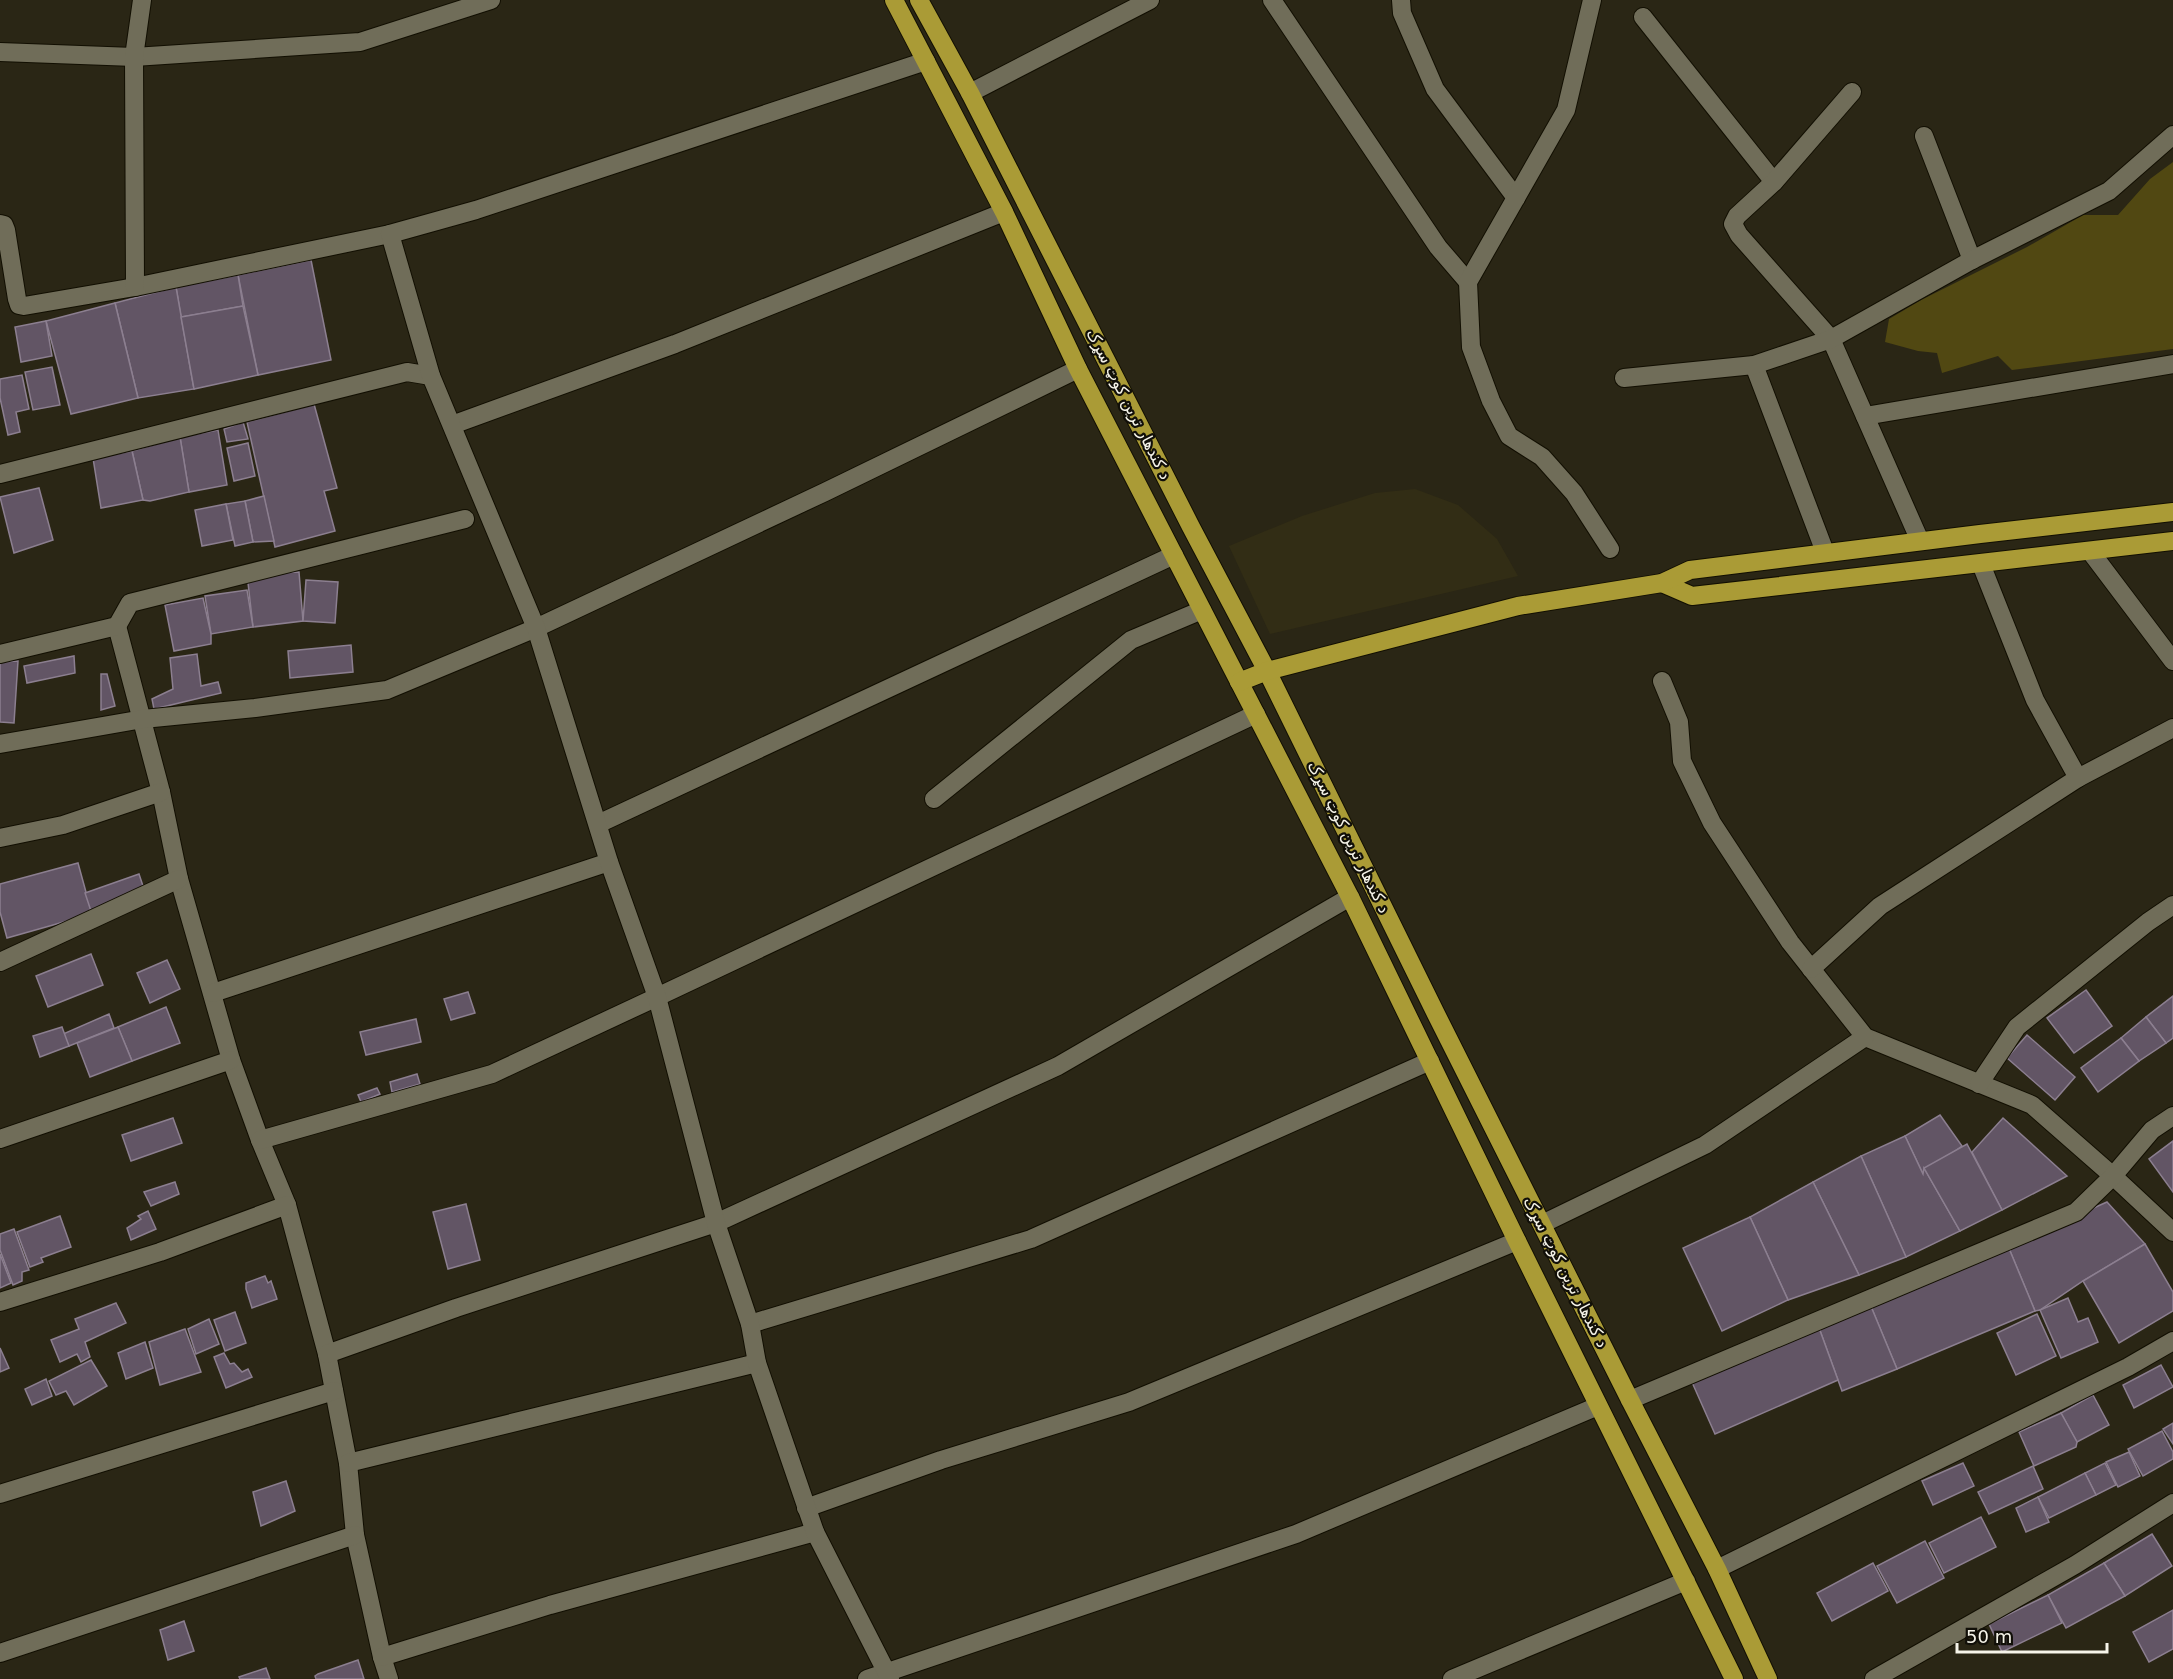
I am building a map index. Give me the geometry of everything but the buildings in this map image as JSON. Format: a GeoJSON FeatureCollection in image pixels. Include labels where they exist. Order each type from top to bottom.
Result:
{"type":"FeatureCollection","features":[{"type":"Feature","properties":{"kind":"main road","name":"د کندهار ترين کوټ سړک"},"geometry":{"type":"LineString","coordinates":[[894,0],[1004,212],[1078,369],[1350,897],[1734,1679]]}},
{"type":"Feature","properties":{"kind":"main road","name":"د کندهار ترين کوټ سړک"},"geometry":{"type":"LineString","coordinates":[[919,0],[970,93],[1191,527],[1268,670],[1436,1014],[1717,1569],[1768,1679]]}},
{"type":"Feature","properties":{"kind":"main road"},"geometry":{"type":"LineString","coordinates":[[1239,682],[1268,670],[1518,606],[1631,586],[1662,583],[1690,570],[2173,512]]}},
{"type":"Feature","properties":{"kind":"main road"},"geometry":{"type":"LineString","coordinates":[[1662,583],[1692,596],[2173,541]]}},
{"type":"Feature","properties":{"kind":"main road"},"geometry":{"type":"LineString","coordinates":[[1413,1025],[1436,1014]]}},
{"type":"Feature","properties":{"kind":"street"},"geometry":{"type":"LineString","coordinates":[[135,287],[134,57],[142,0]]}},
{"type":"Feature","properties":{"kind":"street"},"geometry":{"type":"LineString","coordinates":[[0,52],[134,57],[360,42],[491,0]]}},
{"type":"Feature","properties":{"kind":"street"},"geometry":{"type":"LineString","coordinates":[[970,93],[1150,0]]}},
{"type":"Feature","properties":{"kind":"street"},"geometry":{"type":"LineString","coordinates":[[1272,0],[1438,247],[1468,282]]}},
{"type":"Feature","properties":{"kind":"street"},"geometry":{"type":"LineString","coordinates":[[1401,0],[1402,13],[1435,89],[1516,198]]}},
{"type":"Feature","properties":{"kind":"street"},"geometry":{"type":"LineString","coordinates":[[1592,0],[1566,110],[1468,282],[1471,347],[1491,401],[1509,436],[1542,457],[1574,493],[1610,549]]}},
{"type":"Feature","properties":{"kind":"street"},"geometry":{"type":"LineString","coordinates":[[1643,17],[1773,182]]}},
{"type":"Feature","properties":{"kind":"street"},"geometry":{"type":"LineString","coordinates":[[0,224],[4,225],[6,230],[16,299],[19,305],[135,287],[390,234],[476,210],[926,61]]}},
{"type":"Feature","properties":{"kind":"street"},"geometry":{"type":"LineString","coordinates":[[1852,92],[1773,182],[1737,216],[1733,224],[1739,235],[1831,339],[1920,541]]}},
{"type":"Feature","properties":{"kind":"street"},"geometry":{"type":"LineString","coordinates":[[1624,378],[1754,365],[1831,339],[1972,260],[2109,190],[2173,135]]}},
{"type":"Feature","properties":{"kind":"street"},"geometry":{"type":"LineString","coordinates":[[1924,136],[1972,260]]}},
{"type":"Feature","properties":{"kind":"street"},"geometry":{"type":"LineString","coordinates":[[452,425],[675,344],[1004,212]]}},
{"type":"Feature","properties":{"kind":"street"},"geometry":{"type":"LineString","coordinates":[[390,234],[431,376],[536,628],[609,862],[657,998],[716,1223],[750,1324],[757,1363],[814,1532],[889,1676]]}},
{"type":"Feature","properties":{"kind":"street"},"geometry":{"type":"LineString","coordinates":[[1865,416],[2173,364]]}},
{"type":"Feature","properties":{"kind":"street"},"geometry":{"type":"LineString","coordinates":[[1754,365],[1826,552]]}},
{"type":"Feature","properties":{"kind":"street"},"geometry":{"type":"LineString","coordinates":[[0,744],[143,719],[255,708],[387,690],[536,628],[825,492],[1078,369]]}},
{"type":"Feature","properties":{"kind":"street"},"geometry":{"type":"LineString","coordinates":[[0,474],[407,372],[431,376]]}},
{"type":"Feature","properties":{"kind":"street"},"geometry":{"type":"LineString","coordinates":[[389,1679],[355,1535],[348,1463],[327,1354],[287,1205],[231,1060],[179,879],[162,792],[117,626],[130,603],[465,519]]}},
{"type":"Feature","properties":{"kind":"street"},"geometry":{"type":"LineString","coordinates":[[2090,551],[2173,661]]}},
{"type":"Feature","properties":{"kind":"street"},"geometry":{"type":"LineString","coordinates":[[598,824],[1174,555]]}},
{"type":"Feature","properties":{"kind":"street"},"geometry":{"type":"LineString","coordinates":[[1981,564],[2035,700],[2078,778]]}},
{"type":"Feature","properties":{"kind":"street"},"geometry":{"type":"LineString","coordinates":[[934,799],[1131,640],[1203,610]]}},
{"type":"Feature","properties":{"kind":"street"},"geometry":{"type":"LineString","coordinates":[[0,654],[117,626]]}},
{"type":"Feature","properties":{"kind":"street"},"geometry":{"type":"LineString","coordinates":[[1662,681],[1679,722],[1682,761],[1712,823],[1790,942],[1865,1037],[2032,1105],[2173,1232]]}},
{"type":"Feature","properties":{"kind":"street"},"geometry":{"type":"LineString","coordinates":[[260,1140],[492,1074],[1256,714]]}},
{"type":"Feature","properties":{"kind":"street"},"geometry":{"type":"LineString","coordinates":[[1810,969],[1880,906],[2078,778],[2173,728]]}},
{"type":"Feature","properties":{"kind":"street"},"geometry":{"type":"LineString","coordinates":[[0,838],[63,825],[162,792]]}},
{"type":"Feature","properties":{"kind":"street"},"geometry":{"type":"LineString","coordinates":[[213,993],[609,862]]}},
{"type":"Feature","properties":{"kind":"street"},"geometry":{"type":"LineString","coordinates":[[0,962],[179,879]]}},
{"type":"Feature","properties":{"kind":"street"},"geometry":{"type":"LineString","coordinates":[[327,1354],[456,1308],[716,1223],[1058,1066],[1350,897]]}},
{"type":"Feature","properties":{"kind":"street"},"geometry":{"type":"LineString","coordinates":[[1979,1084],[2017,1027],[2148,922],[2173,905]]}},
{"type":"Feature","properties":{"kind":"street"},"geometry":{"type":"LineString","coordinates":[[1542,1224],[1705,1145],[1865,1037]]}},
{"type":"Feature","properties":{"kind":"street"},"geometry":{"type":"LineString","coordinates":[[0,1139],[231,1060]]}},
{"type":"Feature","properties":{"kind":"street"},"geometry":{"type":"LineString","coordinates":[[750,1324],[1031,1239],[1430,1061]]}},
{"type":"Feature","properties":{"kind":"street"},"geometry":{"type":"LineString","coordinates":[[1630,1400],[2076,1212],[2113,1176],[2152,1130],[2173,1116]]}},
{"type":"Feature","properties":{"kind":"street"},"geometry":{"type":"LineString","coordinates":[[0,1302],[160,1252],[287,1205]]}},
{"type":"Feature","properties":{"kind":"street"},"geometry":{"type":"LineString","coordinates":[[806,1508],[940,1460],[1129,1402],[1517,1241]]}},
{"type":"Feature","properties":{"kind":"street"},"geometry":{"type":"LineString","coordinates":[[1717,1569],[2118,1372],[2173,1341]]}},
{"type":"Feature","properties":{"kind":"street"},"geometry":{"type":"LineString","coordinates":[[348,1463],[757,1363]]}},
{"type":"Feature","properties":{"kind":"street"},"geometry":{"type":"LineString","coordinates":[[0,1494],[334,1391]]}},
{"type":"Feature","properties":{"kind":"street"},"geometry":{"type":"LineString","coordinates":[[867,1679],[889,1676],[1296,1534],[1598,1406]]}},
{"type":"Feature","properties":{"kind":"street"},"geometry":{"type":"LineString","coordinates":[[1874,1679],[2075,1565],[2173,1503]]}},
{"type":"Feature","properties":{"kind":"street"},"geometry":{"type":"LineString","coordinates":[[382,1657],[550,1605],[814,1532]]}},
{"type":"Feature","properties":{"kind":"street"},"geometry":{"type":"LineString","coordinates":[[0,1653],[355,1535]]}},
{"type":"Feature","properties":{"kind":"street"},"geometry":{"type":"LineString","coordinates":[[1452,1679],[1686,1581]]}},
{"type":"Feature","properties":{"kind":"shaded area"},"geometry":{"type":"Polygon","coordinates":[[[2173,162],[2173,349],[2012,370],[1998,356],[1942,373],[1937,353],[1918,351],[1885,342],[1889,319],[2083,215],[2118,215],[2150,179],[2173,162]]]}},
{"type":"Feature","properties":{"kind":"shaded area"},"geometry":{"type":"Polygon","coordinates":[[[1415,489],[1458,505],[1497,539],[1518,576],[1270,634],[1229,546],[1302,516],[1375,493],[1415,489]]]}}]}
